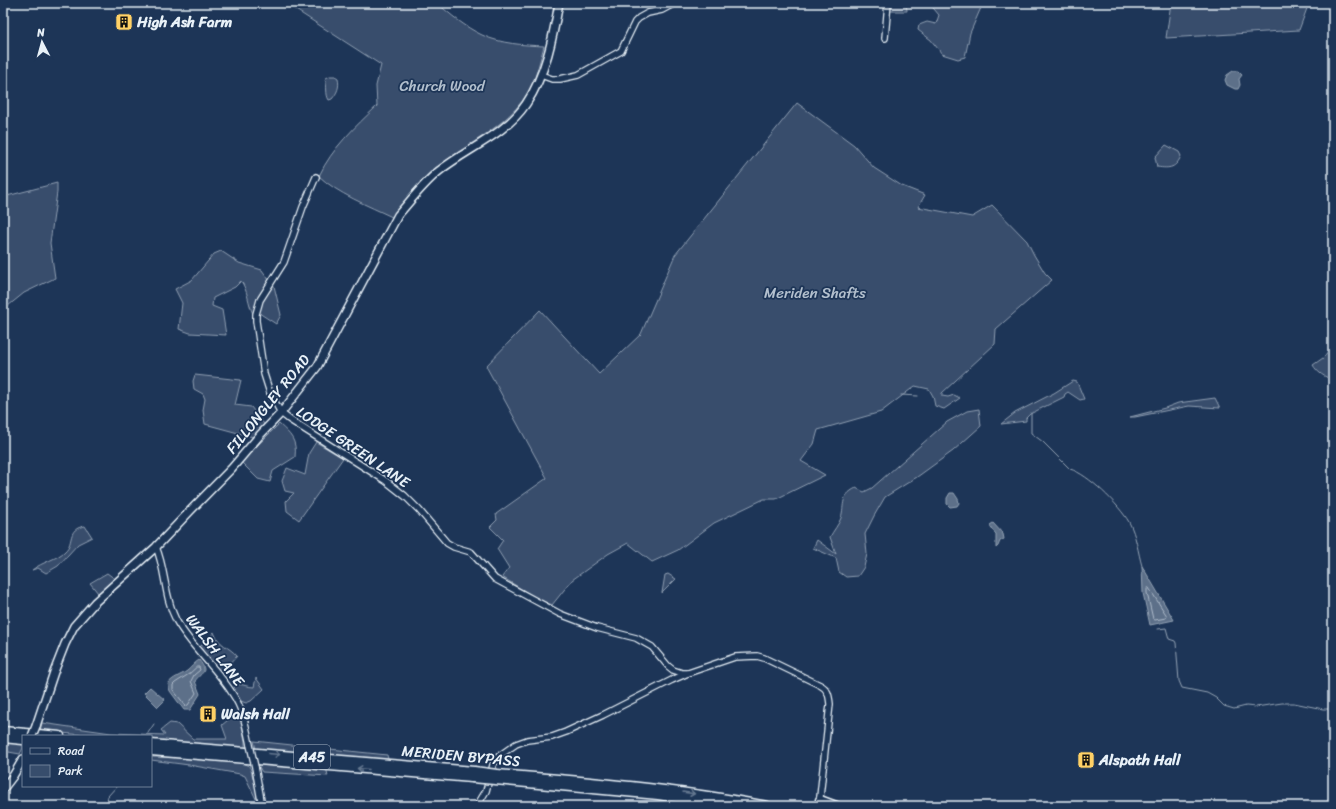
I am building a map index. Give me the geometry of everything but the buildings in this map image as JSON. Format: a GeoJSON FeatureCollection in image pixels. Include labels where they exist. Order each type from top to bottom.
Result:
{"type":"FeatureCollection","features":[{"type":"Feature","properties":{"kind":"highway"},"geometry":{"type":"LineString","coordinates":[[3,731],[49,735]]}},
{"type":"Feature","properties":{"kind":"highway"},"geometry":{"type":"LineString","coordinates":[[3,738],[22,740]]}},
{"type":"Feature","properties":{"kind":"highway","name":"MERIDEN BYPASS"},"geometry":{"type":"LineString","coordinates":[[152,744],[496,777],[635,786],[690,792],[767,806]]}},
{"type":"Feature","properties":{"kind":"highway","name":"MERIDEN BYPASS"},"geometry":{"type":"LineString","coordinates":[[152,751],[473,775]]}},
{"type":"Feature","properties":{"kind":"highway","name":"MERIDEN BYPASS"},"geometry":{"type":"LineString","coordinates":[[496,777],[658,795],[727,806]]}},
{"type":"Feature","properties":{"kind":"highway"},"geometry":{"type":"LineString","coordinates":[[819,803],[836,806]]}},
{"type":"Feature","properties":{"kind":"main road","name":"FILLONGLEY ROAD"},"geometry":{"type":"LineString","coordinates":[[32,735],[54,672],[74,626],[94,602],[156,547],[232,468],[260,434],[281,413],[317,366],[398,215],[429,180],[440,170],[488,139],[512,120],[525,105],[541,75],[553,38],[559,3]]}},
{"type":"Feature","properties":{"kind":"main road"},"geometry":{"type":"LineString","coordinates":[[3,790],[22,762]]}},
{"type":"Feature","properties":{"kind":"street"},"geometry":{"type":"LineString","coordinates":[[541,75],[560,79],[578,75],[621,51],[635,22],[639,18],[648,13],[662,10],[675,3]]}},
{"type":"Feature","properties":{"kind":"street"},"geometry":{"type":"LineString","coordinates":[[885,38],[888,3]]}},
{"type":"Feature","properties":{"kind":"street"},"geometry":{"type":"LineString","coordinates":[[281,413],[270,393],[264,374],[256,314],[260,300],[284,262],[303,207],[316,177]]}},
{"type":"Feature","properties":{"kind":"street","name":"LODGE GREEN LANE"},"geometry":{"type":"LineString","coordinates":[[281,413],[386,481],[405,496],[419,510],[447,543],[454,547],[471,552],[495,579],[560,614],[597,628],[636,638],[652,647],[668,666],[674,670]]}},
{"type":"Feature","properties":{"kind":"street","name":"WALSH LANE"},"geometry":{"type":"LineString","coordinates":[[156,547],[160,555],[168,598],[175,618],[182,631],[233,693],[243,714],[262,806]]}},
{"type":"Feature","properties":{"kind":"street"},"geometry":{"type":"LineString","coordinates":[[477,806],[486,791],[493,765],[499,756],[516,744],[527,740],[552,737],[566,732],[604,715],[688,673],[735,657],[758,656],[773,661],[826,688],[830,704],[819,803]]}},
{"type":"Feature","properties":{"kind":"street"},"geometry":{"type":"LineString","coordinates":[[672,680],[674,670],[682,674],[688,673]]}},
{"type":"Feature","properties":{"kind":"green space","name":"Church Wood"},"geometry":{"type":"Polygon","coordinates":[[[285,3],[437,3],[464,25],[489,38],[513,44],[544,46],[531,87],[510,115],[438,166],[425,177],[392,217],[344,194],[319,176],[330,156],[337,147],[377,106],[376,86],[381,65],[285,3]]]}},
{"type":"Feature","properties":{"kind":"green space"},"geometry":{"type":"Polygon","coordinates":[[[889,3],[906,3],[907,11],[890,11],[889,3]]]}},
{"type":"Feature","properties":{"kind":"green space"},"geometry":{"type":"Polygon","coordinates":[[[929,3],[983,3],[970,33],[965,57],[958,59],[942,54],[931,40],[918,30],[919,25],[927,22],[936,24],[939,15],[929,3]]]}},
{"type":"Feature","properties":{"kind":"green space"},"geometry":{"type":"Polygon","coordinates":[[[1171,3],[1309,3],[1299,30],[1166,38],[1171,3]]]}},
{"type":"Feature","properties":{"kind":"green space"},"geometry":{"type":"Polygon","coordinates":[[[330,76],[335,76],[338,78],[339,84],[338,90],[332,99],[329,100],[325,80],[330,76]]]}},
{"type":"Feature","properties":{"kind":"green space","name":"Meriden Shafts"},"geometry":{"type":"Polygon","coordinates":[[[797,103],[854,145],[874,168],[902,186],[925,195],[918,207],[972,217],[992,205],[1027,241],[1045,273],[1052,280],[996,329],[995,344],[942,393],[942,396],[948,397],[954,395],[960,398],[944,409],[935,406],[933,396],[929,389],[915,386],[881,412],[818,430],[814,444],[801,461],[825,475],[776,499],[764,499],[714,523],[678,550],[652,562],[628,543],[608,554],[572,580],[552,605],[536,598],[502,577],[509,568],[497,549],[503,540],[490,527],[497,520],[496,514],[547,478],[486,366],[540,310],[599,374],[641,334],[675,255],[797,103]]]}},
{"type":"Feature","properties":{"kind":"green space"},"geometry":{"type":"Polygon","coordinates":[[[1166,145],[1179,152],[1181,156],[1177,163],[1172,167],[1157,167],[1155,157],[1166,145]]]}},
{"type":"Feature","properties":{"kind":"green space"},"geometry":{"type":"Polygon","coordinates":[[[57,183],[50,243],[55,278],[24,293],[3,310],[3,197],[57,183]]]}},
{"type":"Feature","properties":{"kind":"green space"},"geometry":{"type":"Polygon","coordinates":[[[221,251],[239,263],[262,270],[269,280],[258,299],[253,314],[241,281],[235,287],[213,298],[212,306],[222,310],[226,335],[190,333],[179,329],[182,303],[175,289],[192,280],[214,254],[221,251]]]}},
{"type":"Feature","properties":{"kind":"green space"},"geometry":{"type":"Polygon","coordinates":[[[272,283],[281,315],[276,324],[259,313],[259,306],[272,283]]]}},
{"type":"Feature","properties":{"kind":"green space"},"geometry":{"type":"Polygon","coordinates":[[[1333,347],[1333,379],[1322,374],[1313,365],[1323,358],[1333,347]]]}},
{"type":"Feature","properties":{"kind":"green space"},"geometry":{"type":"Polygon","coordinates":[[[195,375],[241,380],[235,405],[251,407],[264,424],[253,437],[205,424],[203,410],[205,399],[203,394],[194,389],[193,381],[195,375]]]}},
{"type":"Feature","properties":{"kind":"green space"},"geometry":{"type":"Polygon","coordinates":[[[1073,381],[1077,382],[1084,399],[1080,400],[1068,392],[1064,397],[1030,414],[1026,418],[1026,421],[1001,424],[1015,413],[1054,393],[1073,381]]]}},
{"type":"Feature","properties":{"kind":"green space"},"geometry":{"type":"Polygon","coordinates":[[[1215,398],[1220,408],[1189,406],[1130,417],[1178,403],[1215,398]]]}},
{"type":"Feature","properties":{"kind":"green space"},"geometry":{"type":"Polygon","coordinates":[[[979,409],[981,426],[953,451],[917,477],[885,497],[865,534],[867,554],[864,567],[858,576],[846,577],[839,572],[836,558],[813,548],[817,540],[836,554],[830,537],[840,520],[847,494],[856,488],[864,492],[872,488],[947,422],[967,411],[979,409]]]}},
{"type":"Feature","properties":{"kind":"green space"},"geometry":{"type":"Polygon","coordinates":[[[279,424],[287,431],[294,442],[295,457],[273,471],[270,482],[258,479],[241,462],[279,424]]]}},
{"type":"Feature","properties":{"kind":"green space"},"geometry":{"type":"Polygon","coordinates":[[[316,442],[343,458],[299,520],[287,511],[286,501],[294,493],[285,491],[282,481],[287,468],[305,475],[309,453],[316,442]]]}},
{"type":"Feature","properties":{"kind":"green space"},"geometry":{"type":"Polygon","coordinates":[[[85,526],[92,537],[78,544],[58,566],[46,573],[38,568],[32,570],[62,554],[70,544],[75,530],[85,526]]]}},
{"type":"Feature","properties":{"kind":"green space"},"geometry":{"type":"Polygon","coordinates":[[[107,573],[115,579],[98,593],[90,583],[107,573]]]}},
{"type":"Feature","properties":{"kind":"green space"},"geometry":{"type":"Polygon","coordinates":[[[668,574],[676,579],[662,593],[665,575],[668,574]]]}},
{"type":"Feature","properties":{"kind":"green space"},"geometry":{"type":"Polygon","coordinates":[[[214,632],[218,640],[237,656],[220,675],[199,648],[214,632]]]}},
{"type":"Feature","properties":{"kind":"green space"},"geometry":{"type":"Polygon","coordinates":[[[256,678],[264,689],[251,701],[246,703],[238,700],[233,690],[236,684],[254,687],[256,678]]]}},
{"type":"Feature","properties":{"kind":"green space"},"geometry":{"type":"Polygon","coordinates":[[[239,711],[245,741],[245,749],[152,741],[152,735],[83,735],[40,731],[42,723],[111,733],[165,735],[161,730],[170,723],[177,724],[193,739],[227,739],[222,725],[239,711]]]}},
{"type":"Feature","properties":{"kind":"green space"},"geometry":{"type":"Polygon","coordinates":[[[3,741],[22,744],[20,754],[3,751],[3,741]]]}},
{"type":"Feature","properties":{"kind":"green space"},"geometry":{"type":"Polygon","coordinates":[[[254,741],[387,755],[388,759],[384,761],[256,749],[254,741]]]}},
{"type":"Feature","properties":{"kind":"green space"},"geometry":{"type":"Polygon","coordinates":[[[152,757],[240,762],[249,766],[251,770],[257,794],[256,799],[245,776],[189,765],[152,760],[152,757]]]}},
{"type":"Feature","properties":{"kind":"green space"},"geometry":{"type":"Polygon","coordinates":[[[258,765],[324,770],[327,771],[328,776],[262,772],[258,765]]]}},
{"type":"Feature","properties":{"kind":"water"},"geometry":{"type":"Polygon","coordinates":[[[1233,71],[1238,71],[1242,75],[1239,79],[1240,85],[1238,89],[1227,85],[1225,80],[1227,75],[1233,71]]]}},
{"type":"Feature","properties":{"kind":"water"},"geometry":{"type":"Polygon","coordinates":[[[950,493],[954,493],[958,499],[959,503],[957,506],[950,507],[947,504],[947,498],[950,493]]]}},
{"type":"Feature","properties":{"kind":"water"},"geometry":{"type":"Polygon","coordinates":[[[993,523],[1003,534],[1004,539],[1000,541],[996,548],[996,534],[990,525],[993,523]]]}},
{"type":"Feature","properties":{"kind":"water"},"geometry":{"type":"Polygon","coordinates":[[[1142,566],[1174,620],[1150,625],[1143,593],[1142,566]]]}},
{"type":"Feature","properties":{"kind":"water"},"geometry":{"type":"Polygon","coordinates":[[[199,660],[204,667],[203,672],[195,681],[200,694],[190,710],[184,710],[170,691],[168,684],[174,678],[187,671],[199,660]]]}},
{"type":"Feature","properties":{"kind":"water"},"geometry":{"type":"Polygon","coordinates":[[[150,687],[165,700],[158,707],[144,693],[150,687]]]}},
{"type":"Feature","properties":{"kind":"waterway"},"geometry":{"type":"LineString","coordinates":[[901,395],[918,396]]}},
{"type":"Feature","properties":{"kind":"waterway"},"geometry":{"type":"LineString","coordinates":[[1031,413],[1031,433],[1043,442],[1070,469],[1094,483],[1111,499],[1124,515],[1133,532],[1142,566]]}},
{"type":"Feature","properties":{"kind":"waterway"},"geometry":{"type":"LineString","coordinates":[[1158,629],[1166,628],[1169,639],[1175,641],[1176,643],[1179,681],[1182,688],[1207,693],[1216,698],[1224,706],[1234,709],[1246,706],[1256,707],[1282,703],[1294,703],[1323,709],[1333,709]]}},
{"type":"Feature","properties":{"kind":"waterway"},"geometry":{"type":"LineString","coordinates":[[148,733],[154,724]]}},
{"type":"Feature","properties":{"kind":"waterway"},"geometry":{"type":"LineString","coordinates":[[106,806],[108,796],[116,787]]}},
{"type":"Feature","properties":{"kind":"place","name":"High Ash Farm"},"geometry":{"type":"Point","coordinates":[124,22]}},
{"type":"Feature","properties":{"kind":"place","name":"Walsh Hall"},"geometry":{"type":"Point","coordinates":[208,714]}},
{"type":"Feature","properties":{"kind":"place","name":"Alspath Hall"},"geometry":{"type":"Point","coordinates":[1086,760]}}]}
